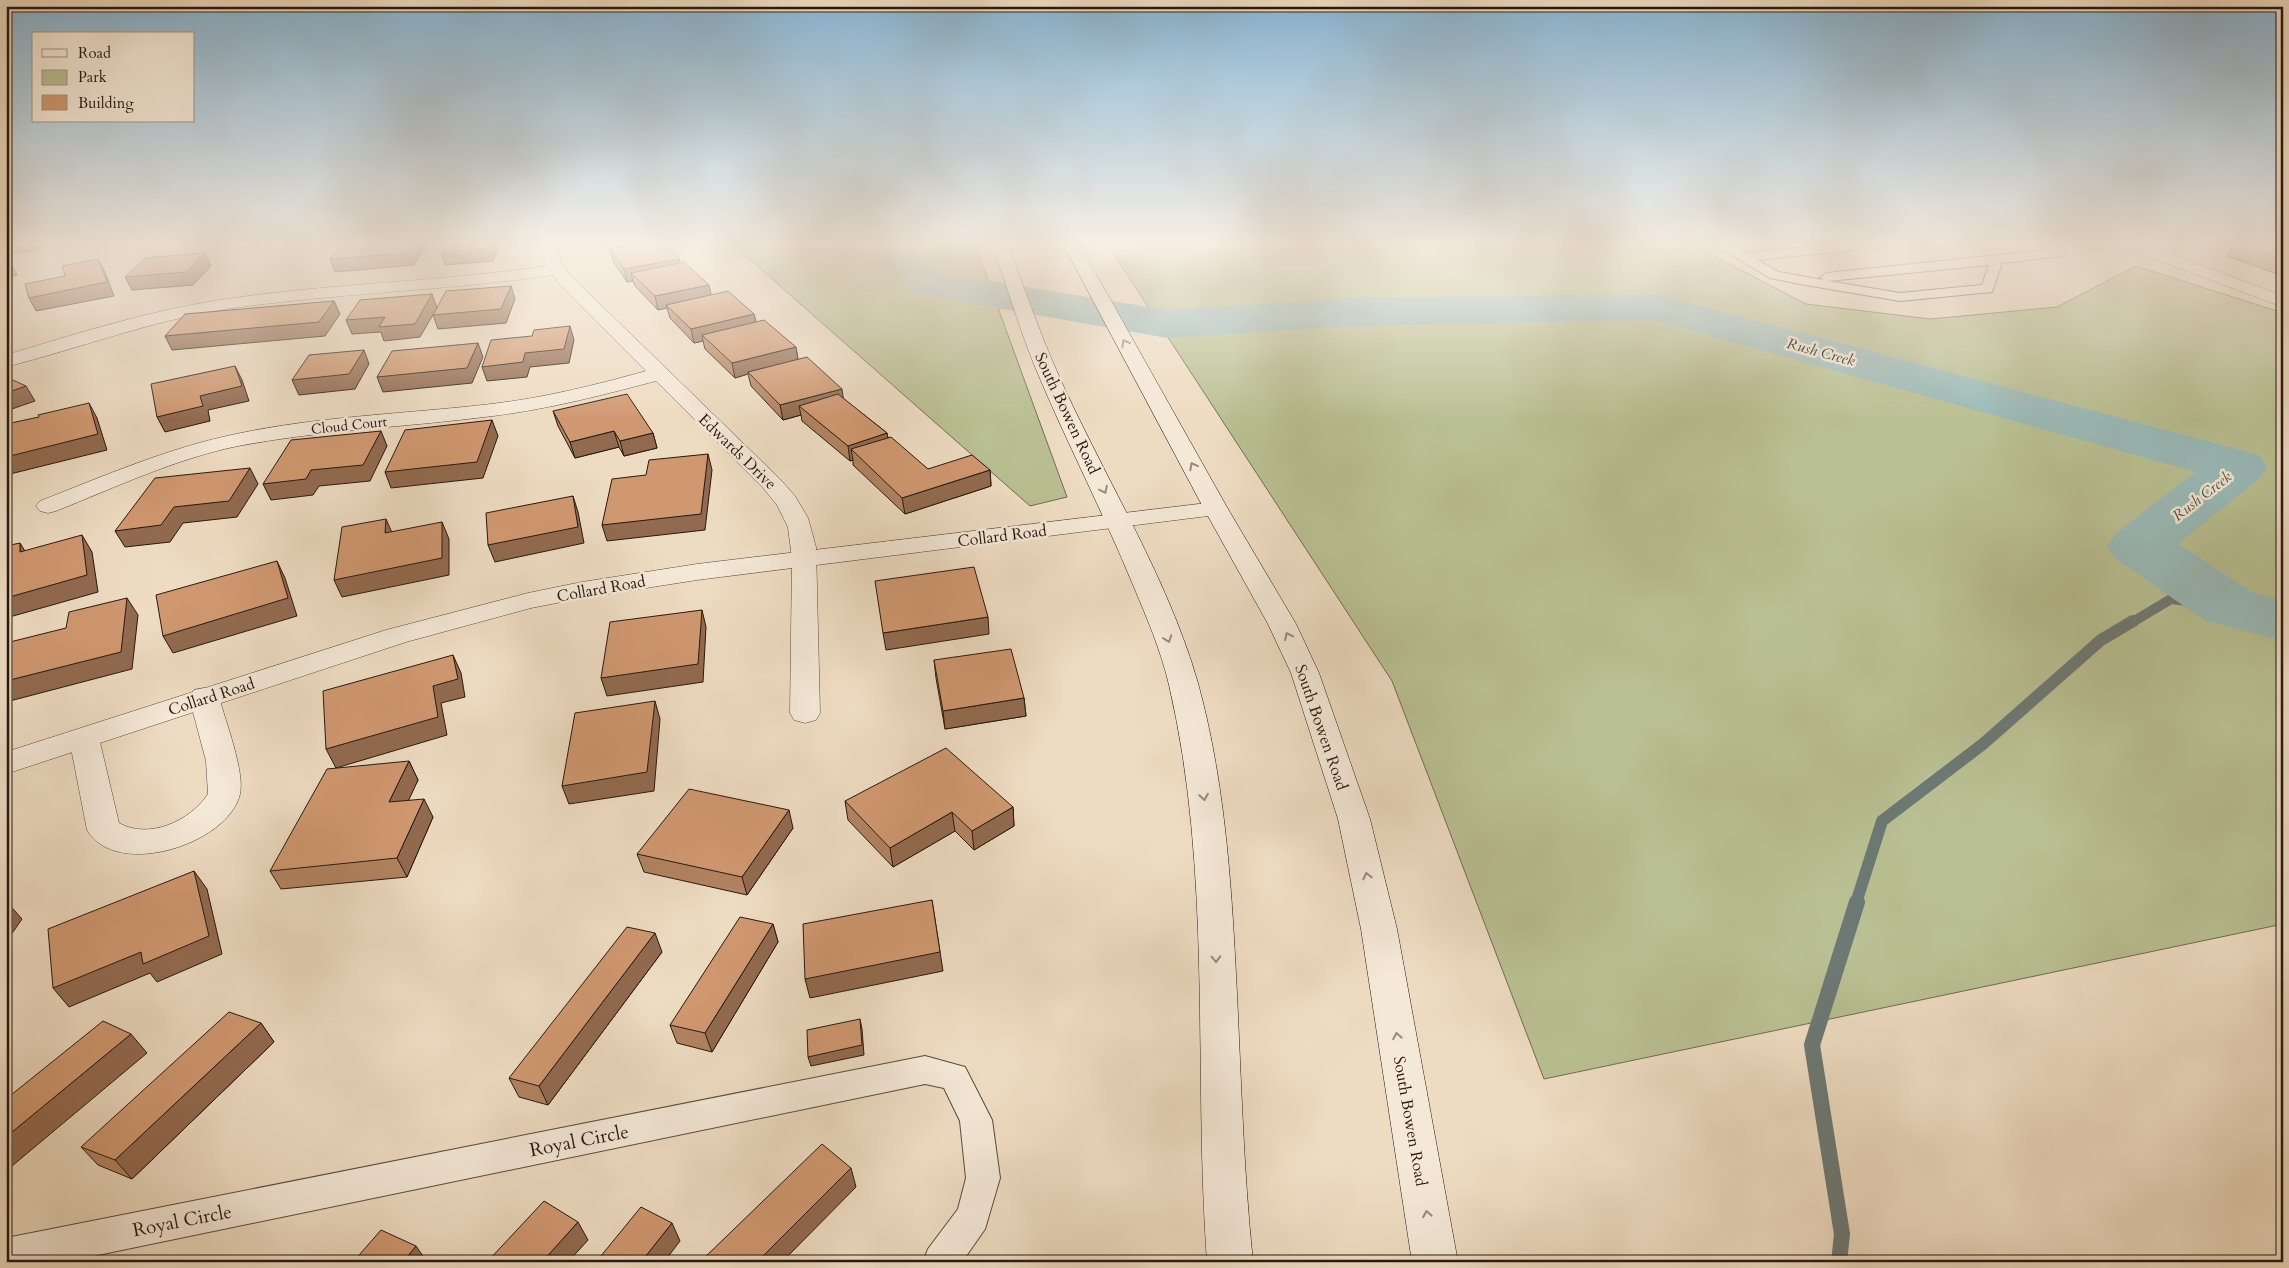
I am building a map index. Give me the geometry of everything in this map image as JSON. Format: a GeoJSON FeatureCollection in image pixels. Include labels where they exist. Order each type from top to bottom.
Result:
{"type":"FeatureCollection","features":[{"type":"Feature","properties":{"kind":"street"},"geometry":{"type":"LineString","coordinates":[[6,361],[94,334],[204,308],[256,301]]}},
{"type":"Feature","properties":{"kind":"street","name":"Edwards Drive"},"geometry":{"type":"LineString","coordinates":[[585,301],[782,494],[790,506],[804,534],[806,713]]}},
{"type":"Feature","properties":{"kind":"street","name":"South Bowen Road"},"geometry":{"type":"LineString","coordinates":[[1021,301],[1045,367],[1119,521],[1166,631],[1183,683],[1195,738],[1207,814],[1214,882],[1225,1205],[1230,1262]]}},
{"type":"Feature","properties":{"kind":"street","name":"South Bowen Road"},"geometry":{"type":"LineString","coordinates":[[1103,301],[1216,509],[1282,624],[1305,673],[1354,819],[1379,929],[1435,1262]]}},
{"type":"Feature","properties":{"kind":"street","name":"Cloud Court"},"geometry":{"type":"LineString","coordinates":[[48,506],[184,454],[235,440],[285,432],[530,404],[594,391],[659,374]]}},
{"type":"Feature","properties":{"kind":"street","name":"Collard Road"},"geometry":{"type":"LineString","coordinates":[[6,763],[396,636],[528,601],[641,580],[805,558],[1216,509]]}},
{"type":"Feature","properties":{"kind":"street"},"geometry":{"type":"LineString","coordinates":[[84,738],[104,830],[114,838],[132,841],[148,843],[166,840],[202,821],[224,794],[224,779],[204,697]]}},
{"type":"Feature","properties":{"kind":"lane","name":"Royal Circle"},"geometry":{"type":"LineString","coordinates":[[6,1256],[925,1070],[954,1077],[976,1120],[983,1178],[973,1216],[941,1262]]}},
{"type":"Feature","properties":{"kind":"green space"},"geometry":{"type":"Polygon","coordinates":[[[797,301],[996,301],[1067,497],[1030,506],[797,301]]]}},
{"type":"Feature","properties":{"kind":"green space"},"geometry":{"type":"Polygon","coordinates":[[[1144,301],[1801,301],[1806,304],[1930,319],[2057,307],[2068,301],[2246,301],[2283,313],[2283,924],[1544,1079],[1392,681],[1144,301]]]}},
{"type":"Feature","properties":{"kind":"building"},"geometry":{"type":"Polygon","coordinates":[[[334,301],[319,322],[165,336],[185,314],[334,301]]]}},
{"type":"Feature","properties":{"kind":"building"},"geometry":{"type":"Polygon","coordinates":[[[359,301],[428,301],[415,324],[379,327],[385,317],[346,320],[359,301]]]}},
{"type":"Feature","properties":{"kind":"building"},"geometry":{"type":"Polygon","coordinates":[[[440,301],[504,301],[501,309],[433,315],[440,301]]]}},
{"type":"Feature","properties":{"kind":"building"},"geometry":{"type":"Polygon","coordinates":[[[683,301],[740,301],[754,314],[691,329],[666,305],[683,301]]]}},
{"type":"Feature","properties":{"kind":"building"},"geometry":{"type":"Polygon","coordinates":[[[764,320],[796,347],[732,363],[702,335],[764,320]]]}},
{"type":"Feature","properties":{"kind":"building"},"geometry":{"type":"Polygon","coordinates":[[[570,326],[564,349],[525,353],[523,362],[482,367],[491,340],[532,336],[534,330],[570,326]]]}},
{"type":"Feature","properties":{"kind":"building"},"geometry":{"type":"Polygon","coordinates":[[[478,343],[467,368],[377,377],[392,351],[478,343]]]}},
{"type":"Feature","properties":{"kind":"building"},"geometry":{"type":"Polygon","coordinates":[[[364,350],[349,374],[292,380],[309,355],[364,350]]]}},
{"type":"Feature","properties":{"kind":"building"},"geometry":{"type":"Polygon","coordinates":[[[807,357],[842,389],[780,405],[748,372],[807,357]]]}},
{"type":"Feature","properties":{"kind":"building"},"geometry":{"type":"Polygon","coordinates":[[[235,366],[242,386],[200,396],[203,406],[157,417],[151,384],[235,366]]]}},
{"type":"Feature","properties":{"kind":"building"},"geometry":{"type":"Polygon","coordinates":[[[6,377],[26,386],[6,393],[6,377]]]}},
{"type":"Feature","properties":{"kind":"building"},"geometry":{"type":"Polygon","coordinates":[[[627,394],[653,433],[620,441],[614,431],[570,442],[553,411],[627,394]]]}},
{"type":"Feature","properties":{"kind":"building"},"geometry":{"type":"Polygon","coordinates":[[[838,394],[887,433],[848,446],[799,406],[838,394]]]}},
{"type":"Feature","properties":{"kind":"building"},"geometry":{"type":"Polygon","coordinates":[[[89,403],[98,434],[6,457],[6,424],[89,403]]]}},
{"type":"Feature","properties":{"kind":"building"},"geometry":{"type":"Polygon","coordinates":[[[492,420],[477,462],[385,472],[405,430],[492,420]]]}},
{"type":"Feature","properties":{"kind":"building"},"geometry":{"type":"Polygon","coordinates":[[[381,431],[363,465],[311,470],[306,479],[263,484],[291,440],[381,431]]]}},
{"type":"Feature","properties":{"kind":"building"},"geometry":{"type":"Polygon","coordinates":[[[891,437],[928,469],[972,455],[990,470],[902,498],[851,449],[891,437]]]}},
{"type":"Feature","properties":{"kind":"building"},"geometry":{"type":"Polygon","coordinates":[[[708,454],[701,514],[602,525],[612,479],[646,475],[649,460],[708,454]]]}},
{"type":"Feature","properties":{"kind":"building"},"geometry":{"type":"Polygon","coordinates":[[[250,468],[229,501],[174,507],[161,525],[115,531],[155,478],[250,468]]]}},
{"type":"Feature","properties":{"kind":"building"},"geometry":{"type":"Polygon","coordinates":[[[573,496],[578,527],[488,545],[486,513],[573,496]]]}},
{"type":"Feature","properties":{"kind":"building"},"geometry":{"type":"Polygon","coordinates":[[[386,519],[385,533],[442,522],[442,558],[334,580],[342,527],[386,519]]]}},
{"type":"Feature","properties":{"kind":"building"},"geometry":{"type":"Polygon","coordinates":[[[82,535],[87,575],[6,598],[6,546],[20,543],[20,552],[82,535]]]}},
{"type":"Feature","properties":{"kind":"building"},"geometry":{"type":"Polygon","coordinates":[[[277,561],[288,598],[163,636],[156,595],[277,561]]]}},
{"type":"Feature","properties":{"kind":"building"},"geometry":{"type":"Polygon","coordinates":[[[974,567],[988,617],[883,633],[875,581],[974,567]]]}},
{"type":"Feature","properties":{"kind":"building"},"geometry":{"type":"Polygon","coordinates":[[[127,598],[121,652],[6,681],[6,643],[66,628],[69,612],[127,598]]]}},
{"type":"Feature","properties":{"kind":"building"},"geometry":{"type":"Polygon","coordinates":[[[702,610],[698,664],[601,678],[610,622],[702,610]]]}},
{"type":"Feature","properties":{"kind":"building"},"geometry":{"type":"Polygon","coordinates":[[[1011,649],[1024,698],[943,711],[934,660],[1011,649]]]}},
{"type":"Feature","properties":{"kind":"building"},"geometry":{"type":"Polygon","coordinates":[[[453,655],[458,679],[433,686],[438,717],[326,749],[323,691],[453,655]]]}},
{"type":"Feature","properties":{"kind":"building"},"geometry":{"type":"Polygon","coordinates":[[[655,701],[647,772],[562,786],[575,713],[655,701]]]}},
{"type":"Feature","properties":{"kind":"building"},"geometry":{"type":"Polygon","coordinates":[[[946,748],[1013,807],[972,831],[952,812],[890,848],[845,801],[946,748]]]}},
{"type":"Feature","properties":{"kind":"building"},"geometry":{"type":"Polygon","coordinates":[[[409,761],[389,802],[424,799],[397,858],[270,871],[327,769],[409,761]]]}},
{"type":"Feature","properties":{"kind":"building"},"geometry":{"type":"Polygon","coordinates":[[[689,789],[789,810],[742,877],[637,854],[689,789]]]}},
{"type":"Feature","properties":{"kind":"building"},"geometry":{"type":"Polygon","coordinates":[[[194,871],[209,936],[143,964],[141,952],[53,988],[48,929],[194,871]]]}},
{"type":"Feature","properties":{"kind":"building"},"geometry":{"type":"Polygon","coordinates":[[[932,900],[940,952],[805,979],[803,924],[932,900]]]}},
{"type":"Feature","properties":{"kind":"building"},"geometry":{"type":"Polygon","coordinates":[[[740,917],[773,924],[705,1033],[670,1025],[740,917]]]}},
{"type":"Feature","properties":{"kind":"building"},"geometry":{"type":"Polygon","coordinates":[[[627,927],[655,933],[539,1086],[509,1078],[627,927]]]}},
{"type":"Feature","properties":{"kind":"building"},"geometry":{"type":"Polygon","coordinates":[[[229,1012],[261,1023],[115,1160],[81,1147],[229,1012]]]}},
{"type":"Feature","properties":{"kind":"building"},"geometry":{"type":"Polygon","coordinates":[[[860,1019],[862,1045],[808,1057],[807,1030],[860,1019]]]}},
{"type":"Feature","properties":{"kind":"building"},"geometry":{"type":"Polygon","coordinates":[[[103,1021],[131,1034],[6,1137],[6,1099],[103,1021]]]}},
{"type":"Feature","properties":{"kind":"building"},"geometry":{"type":"Polygon","coordinates":[[[822,1144],[851,1168],[757,1262],[700,1262],[822,1144]]]}},
{"type":"Feature","properties":{"kind":"building"},"geometry":{"type":"Polygon","coordinates":[[[544,1201],[578,1222],[542,1262],[487,1262],[544,1201]]]}},
{"type":"Feature","properties":{"kind":"building"},"geometry":{"type":"Polygon","coordinates":[[[641,1207],[672,1223],[641,1262],[596,1262],[641,1207]]]}},
{"type":"Feature","properties":{"kind":"building"},"geometry":{"type":"Polygon","coordinates":[[[381,1230],[416,1246],[403,1262],[353,1262],[381,1230]]]}},
{"type":"Feature","properties":{"kind":"waterway","name":"Rush Creek"},"geometry":{"type":"LineString","coordinates":[[1031,301],[1167,324],[1352,312],[1656,307],[2239,467],[2138,546],[2228,606],[2283,621]]}},
{"type":"Feature","properties":{"kind":"waterway"},"geometry":{"type":"LineString","coordinates":[[2131,623],[2171,599],[2228,606]]}},
{"type":"Feature","properties":{"kind":"waterway"},"geometry":{"type":"LineString","coordinates":[[1856,903],[1882,821],[1983,744],[2101,640],[2133,621]]}},
{"type":"Feature","properties":{"kind":"waterway"},"geometry":{"type":"LineString","coordinates":[[1839,1262],[1842,1234],[1812,1045],[1857,902]]}}]}
